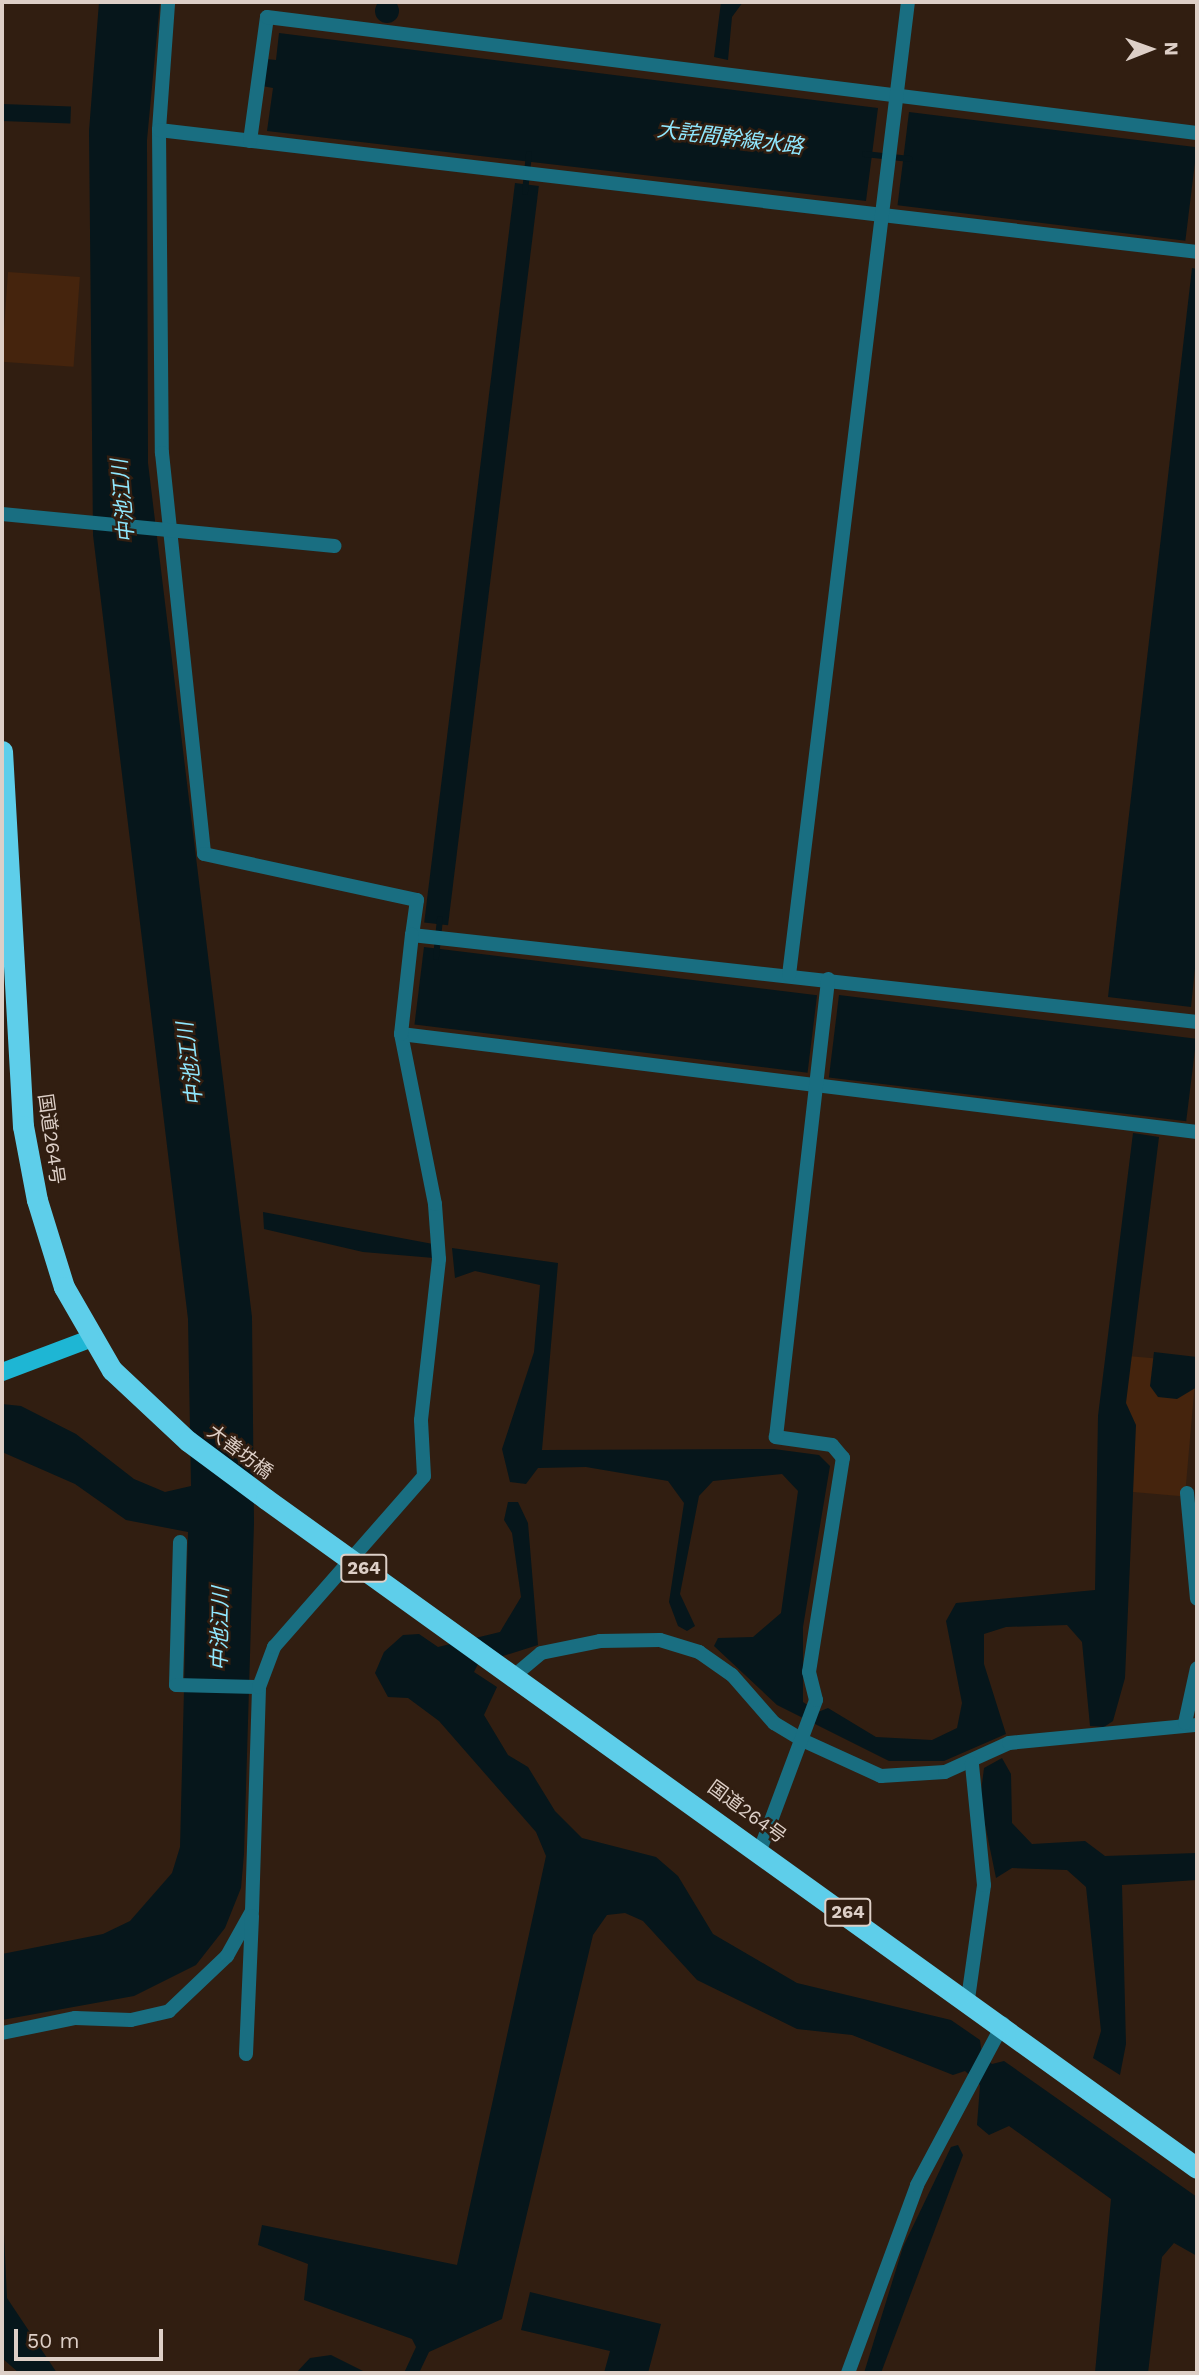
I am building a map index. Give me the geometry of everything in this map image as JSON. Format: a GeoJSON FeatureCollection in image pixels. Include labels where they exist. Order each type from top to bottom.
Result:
{"type":"FeatureCollection","features":[{"type":"Feature","properties":{"kind":"highway","name":"国道264号"},"geometry":{"type":"LineString","coordinates":[[2,751],[23,1126],[41,1212],[64,1287],[90,1339],[112,1370],[188,1441]]}},
{"type":"Feature","properties":{"kind":"highway","name":"大善坊橋"},"geometry":{"type":"LineString","coordinates":[[188,1441],[266,1499]]}},
{"type":"Feature","properties":{"kind":"highway","name":"国道264号"},"geometry":{"type":"LineString","coordinates":[[266,1499],[1003,2024],[1197,2168]]}},
{"type":"Feature","properties":{"kind":"main road"},"geometry":{"type":"LineString","coordinates":[[2,1373],[90,1339]]}},
{"type":"Feature","properties":{"kind":"street"},"geometry":{"type":"LineString","coordinates":[[789,975],[908,2]]}},
{"type":"Feature","properties":{"kind":"street"},"geometry":{"type":"LineString","coordinates":[[168,4],[159,130],[162,453],[204,854],[416,900],[401,1034],[439,1243],[421,1420],[424,1476],[274,1647],[259,1687],[246,2054]]}},
{"type":"Feature","properties":{"kind":"street"},"geometry":{"type":"LineString","coordinates":[[250,141],[267,17],[896,98],[1197,133]]}},
{"type":"Feature","properties":{"kind":"street"},"geometry":{"type":"LineString","coordinates":[[159,130],[883,218],[1197,252]]}},
{"type":"Feature","properties":{"kind":"street"},"geometry":{"type":"LineString","coordinates":[[2,514],[169,526],[334,546]]}},
{"type":"Feature","properties":{"kind":"street"},"geometry":{"type":"LineString","coordinates":[[412,935],[1197,1022]]}},
{"type":"Feature","properties":{"kind":"street"},"geometry":{"type":"LineString","coordinates":[[760,1850],[816,1700],[809,1672],[843,1458],[832,1445],[776,1437],[828,979]]}},
{"type":"Feature","properties":{"kind":"street"},"geometry":{"type":"LineString","coordinates":[[401,1034],[816,1089],[1197,1132]]}},
{"type":"Feature","properties":{"kind":"street"},"geometry":{"type":"LineString","coordinates":[[1186,1493],[1197,1599]]}},
{"type":"Feature","properties":{"kind":"street"},"geometry":{"type":"LineString","coordinates":[[180,1542],[176,1685],[259,1687]]}},
{"type":"Feature","properties":{"kind":"street"},"geometry":{"type":"LineString","coordinates":[[515,1675],[541,1653],[600,1641],[660,1640],[699,1652],[732,1675],[774,1723],[803,1740],[881,1776],[972,1764],[1009,1743],[1191,1724],[1197,1668]]}},
{"type":"Feature","properties":{"kind":"street"},"geometry":{"type":"LineString","coordinates":[[968,1999],[984,1885],[972,1764]]}},
{"type":"Feature","properties":{"kind":"street"},"geometry":{"type":"LineString","coordinates":[[2,2033],[75,2018],[131,2020],[169,2011],[227,1956],[252,1911]]}},
{"type":"Feature","properties":{"kind":"street"},"geometry":{"type":"LineString","coordinates":[[848,2373],[917,2185],[964,2090],[993,2048],[1003,2024]]}},
{"type":"Feature","properties":{"kind":"shaded area"},"geometry":{"type":"Polygon","coordinates":[[[8,272],[80,277],[74,367],[2,362],[8,272]]]}},
{"type":"Feature","properties":{"kind":"shaded area"},"geometry":{"type":"Polygon","coordinates":[[[1116,1355],[1197,1362],[1185,1497],[1104,1489],[1116,1355]]]}},
{"type":"Feature","properties":{"kind":"water"},"geometry":{"type":"Polygon","coordinates":[[[387,-1],[396,2],[399,11],[396,20],[387,23],[378,20],[375,11],[378,2],[387,-1]]]}},
{"type":"Feature","properties":{"kind":"water","name":"中池江川"},"geometry":{"type":"Polygon","coordinates":[[[99,2],[160,2],[147,140],[148,463],[252,1317],[254,1523],[244,1854],[241,1888],[225,1928],[196,1965],[134,1996],[2,2020],[2,1954],[103,1934],[130,1921],[172,1873],[180,1847],[188,1532],[126,1520],[75,1484],[2,1452],[2,1404],[21,1406],[76,1434],[134,1479],[165,1492],[191,1486],[188,1319],[93,535],[89,131],[99,2]]]}},
{"type":"Feature","properties":{"kind":"water"},"geometry":{"type":"Polygon","coordinates":[[[721,2],[743,2],[732,17],[728,60],[714,57],[721,2]]]}},
{"type":"Feature","properties":{"kind":"water"},"geometry":{"type":"Polygon","coordinates":[[[279,33],[878,108],[866,201],[267,131],[273,88],[262,86],[266,59],[276,60],[279,33]]]}},
{"type":"Feature","properties":{"kind":"water"},"geometry":{"type":"Polygon","coordinates":[[[2,104],[71,106],[70,123],[2,121],[2,104]]]}},
{"type":"Feature","properties":{"kind":"water"},"geometry":{"type":"Polygon","coordinates":[[[909,112],[1197,147],[1185,241],[898,205],[909,112]]]}},
{"type":"Feature","properties":{"kind":"water"},"geometry":{"type":"Polygon","coordinates":[[[515,183],[539,186],[448,925],[424,922],[515,183]]]}},
{"type":"Feature","properties":{"kind":"water"},"geometry":{"type":"Polygon","coordinates":[[[1192,268],[1197,269],[1197,949],[1191,1007],[1108,997],[1192,268]]]}},
{"type":"Feature","properties":{"kind":"water"},"geometry":{"type":"Polygon","coordinates":[[[424,947],[817,995],[808,1073],[414,1024],[424,947]]]}},
{"type":"Feature","properties":{"kind":"water"},"geometry":{"type":"Polygon","coordinates":[[[839,995],[1196,1039],[1186,1121],[829,1077],[839,995]]]}},
{"type":"Feature","properties":{"kind":"water"},"geometry":{"type":"Polygon","coordinates":[[[1133,1133],[1159,1137],[1126,1403],[1136,1425],[1125,1678],[1113,1721],[1104,1727],[1090,1726],[1082,1642],[1067,1625],[1006,1627],[984,1634],[984,1664],[1006,1734],[944,1761],[889,1761],[777,1705],[714,1646],[718,1638],[753,1637],[781,1613],[798,1491],[782,1474],[713,1481],[699,1496],[680,1594],[695,1626],[687,1631],[678,1626],[669,1602],[684,1503],[668,1481],[586,1467],[538,1468],[526,1484],[510,1482],[502,1449],[534,1352],[540,1285],[475,1271],[455,1278],[452,1248],[558,1263],[542,1450],[774,1449],[819,1455],[830,1466],[803,1627],[803,1702],[818,1712],[828,1708],[876,1737],[932,1740],[957,1728],[962,1703],[946,1621],[956,1603],[1095,1590],[1098,1416],[1133,1133]]]}},
{"type":"Feature","properties":{"kind":"water"},"geometry":{"type":"Polygon","coordinates":[[[263,1212],[433,1244],[434,1258],[363,1252],[264,1229],[263,1212]]]}},
{"type":"Feature","properties":{"kind":"water"},"geometry":{"type":"Polygon","coordinates":[[[1154,1352],[1197,1357],[1197,1387],[1177,1399],[1158,1397],[1150,1386],[1154,1352]]]}},
{"type":"Feature","properties":{"kind":"water"},"geometry":{"type":"Polygon","coordinates":[[[508,1502],[518,1502],[528,1523],[538,1645],[478,1664],[474,1672],[497,1687],[484,1715],[508,1755],[528,1767],[555,1811],[582,1838],[656,1857],[678,1876],[713,1934],[797,1983],[951,2020],[980,2040],[982,2055],[992,2064],[1004,2061],[1197,2197],[1197,2256],[1174,2243],[1162,2257],[1148,2373],[1095,2373],[1111,2199],[1009,2126],[989,2135],[977,2125],[980,2085],[965,2071],[953,2075],[852,2035],[797,2029],[697,1980],[643,1921],[625,1913],[607,1915],[593,1935],[502,2319],[429,2352],[419,2373],[404,2373],[416,2347],[412,2339],[304,2300],[308,2264],[258,2245],[262,2225],[457,2265],[546,1856],[536,1832],[439,1721],[408,1698],[388,1697],[375,1673],[384,1652],[403,1635],[419,1634],[438,1647],[500,1632],[521,1597],[512,1533],[504,1520],[508,1502]]]}},
{"type":"Feature","properties":{"kind":"water"},"geometry":{"type":"Polygon","coordinates":[[[1002,1758],[1011,1774],[1012,1823],[1032,1844],[1085,1841],[1105,1856],[1197,1853],[1197,1880],[1122,1885],[1126,2044],[1120,2075],[1093,2058],[1101,2031],[1086,1887],[1067,1870],[1012,1868],[996,1878],[980,1800],[984,1768],[1002,1758]]]}},
{"type":"Feature","properties":{"kind":"water"},"geometry":{"type":"Polygon","coordinates":[[[958,2145],[963,2155],[881,2373],[864,2373],[903,2247],[951,2147],[958,2145]]]}},
{"type":"Feature","properties":{"kind":"water"},"geometry":{"type":"Polygon","coordinates":[[[2,2191],[7,2298],[57,2373],[19,2373],[2,2358],[2,2191]]]}},
{"type":"Feature","properties":{"kind":"water"},"geometry":{"type":"Polygon","coordinates":[[[530,2292],[661,2324],[648,2373],[604,2373],[610,2351],[521,2330],[530,2292]]]}},
{"type":"Feature","properties":{"kind":"water"},"geometry":{"type":"Polygon","coordinates":[[[331,2355],[367,2373],[296,2373],[310,2358],[331,2355]]]}},
{"type":"Feature","properties":{"kind":"waterway"},"geometry":{"type":"LineString","coordinates":[[525,192],[529,154]]}},
{"type":"Feature","properties":{"kind":"waterway","name":"大詫間幹線水路"},"geometry":{"type":"LineString","coordinates":[[865,154],[910,159]]}},
{"type":"Feature","properties":{"kind":"waterway"},"geometry":{"type":"LineString","coordinates":[[436,957],[440,919]]}}]}
